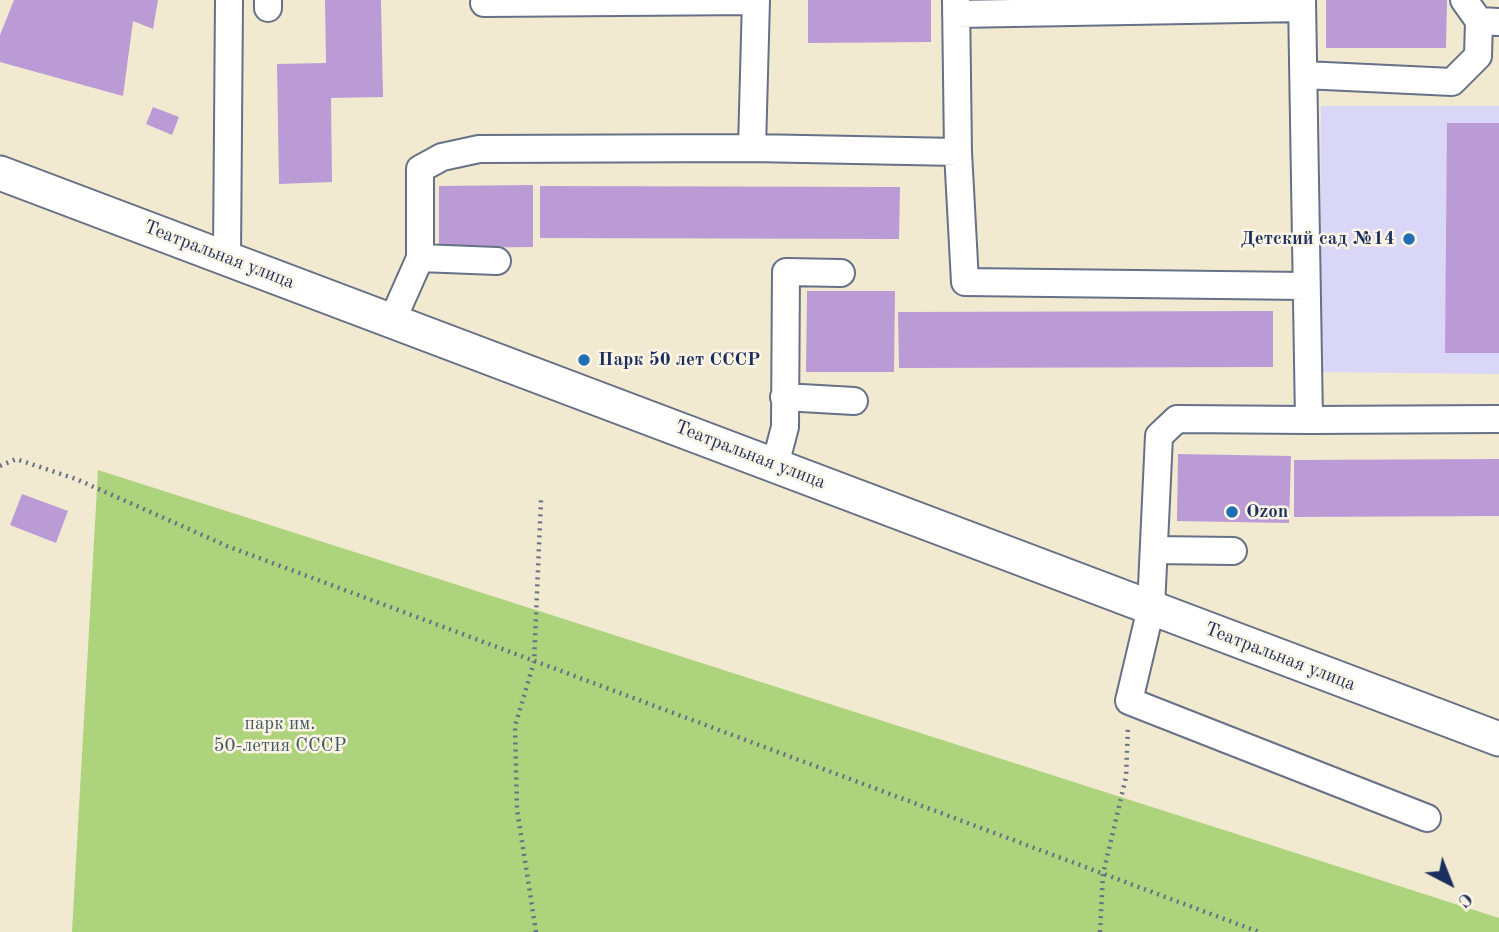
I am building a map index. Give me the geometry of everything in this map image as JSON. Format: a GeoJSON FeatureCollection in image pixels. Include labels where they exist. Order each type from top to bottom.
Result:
{"type":"FeatureCollection","features":[{"type":"Feature","properties":{"kind":"main road","name":"Театральная улица"},"geometry":{"type":"LineString","coordinates":[[0,173],[1499,739]]}},
{"type":"Feature","properties":{"kind":"lane"},"geometry":{"type":"LineString","coordinates":[[227,257],[229,0]]}},
{"type":"Feature","properties":{"kind":"lane"},"geometry":{"type":"LineString","coordinates":[[484,3],[756,1],[752,148]]}},
{"type":"Feature","properties":{"kind":"lane"},"geometry":{"type":"LineString","coordinates":[[1305,286],[965,282],[958,152],[956,7],[1302,4],[1309,420]]}},
{"type":"Feature","properties":{"kind":"lane"},"geometry":{"type":"LineString","coordinates":[[1304,75],[1452,82],[1478,55],[1480,15]]}},
{"type":"Feature","properties":{"kind":"lane"},"geometry":{"type":"LineString","coordinates":[[392,321],[420,258],[420,169],[442,157],[479,149],[752,148],[958,152]]}},
{"type":"Feature","properties":{"kind":"lane"},"geometry":{"type":"LineString","coordinates":[[420,258],[497,261]]}},
{"type":"Feature","properties":{"kind":"lane"},"geometry":{"type":"LineString","coordinates":[[775,465],[785,427],[786,272],[841,273]]}},
{"type":"Feature","properties":{"kind":"lane"},"geometry":{"type":"LineString","coordinates":[[784,397],[854,401]]}},
{"type":"Feature","properties":{"kind":"lane"},"geometry":{"type":"LineString","coordinates":[[1427,818],[1129,701],[1151,608],[1158,436],[1177,419],[1499,419]]}},
{"type":"Feature","properties":{"kind":"lane"},"geometry":{"type":"LineString","coordinates":[[1154,550],[1233,551]]}},
{"type":"Feature","properties":{"kind":"path"},"geometry":{"type":"LineString","coordinates":[[0,466],[16,459],[76,479],[227,546],[1259,932]]}},
{"type":"Feature","properties":{"kind":"path"},"geometry":{"type":"LineString","coordinates":[[536,932],[517,809],[515,726],[534,662],[541,500]]}},
{"type":"Feature","properties":{"kind":"path"},"geometry":{"type":"LineString","coordinates":[[1100,932],[1103,874],[1126,778],[1129,701]]}},
{"type":"Feature","properties":{"kind":"shaded area","name":"Детский сад №14"},"geometry":{"type":"Polygon","coordinates":[[[1321,106],[1499,106],[1499,374],[1319,372],[1321,106]]]}},
{"type":"Feature","properties":{"kind":"green space","name":"парк им. 50-летия СССР"},"geometry":{"type":"Polygon","coordinates":[[[98,470],[1499,918],[1499,932],[72,932],[98,470]]]}},
{"type":"Feature","properties":{"kind":"building"},"geometry":{"type":"Polygon","coordinates":[[[14,0],[158,0],[153,29],[133,21],[123,96],[0,62],[0,35],[14,0]]]}},
{"type":"Feature","properties":{"kind":"building"},"geometry":{"type":"Polygon","coordinates":[[[325,0],[381,0],[383,97],[331,98],[332,182],[279,184],[277,64],[326,63],[325,0]]]}},
{"type":"Feature","properties":{"kind":"building"},"geometry":{"type":"Polygon","coordinates":[[[808,0],[931,0],[931,42],[808,43],[808,0]]]}},
{"type":"Feature","properties":{"kind":"building"},"geometry":{"type":"Polygon","coordinates":[[[1326,0],[1447,0],[1446,48],[1326,48],[1326,0]]]}},
{"type":"Feature","properties":{"kind":"building"},"geometry":{"type":"Polygon","coordinates":[[[153,107],[179,117],[172,135],[146,124],[153,107]]]}},
{"type":"Feature","properties":{"kind":"building"},"geometry":{"type":"Polygon","coordinates":[[[1447,123],[1499,123],[1499,353],[1445,353],[1447,123]]]}},
{"type":"Feature","properties":{"kind":"building"},"geometry":{"type":"Polygon","coordinates":[[[533,185],[533,247],[439,248],[439,186],[533,185]]]}},
{"type":"Feature","properties":{"kind":"building"},"geometry":{"type":"Polygon","coordinates":[[[540,186],[900,187],[899,239],[540,238],[540,186]]]}},
{"type":"Feature","properties":{"kind":"building"},"geometry":{"type":"Polygon","coordinates":[[[807,291],[895,291],[894,372],[806,372],[807,291]]]}},
{"type":"Feature","properties":{"kind":"building"},"geometry":{"type":"Polygon","coordinates":[[[1273,311],[1273,367],[899,368],[898,312],[1273,311]]]}},
{"type":"Feature","properties":{"kind":"building"},"geometry":{"type":"Polygon","coordinates":[[[1178,454],[1291,456],[1289,523],[1177,521],[1178,454]]]}},
{"type":"Feature","properties":{"kind":"building"},"geometry":{"type":"Polygon","coordinates":[[[1499,459],[1499,516],[1294,517],[1294,460],[1499,459]]]}},
{"type":"Feature","properties":{"kind":"building"},"geometry":{"type":"Polygon","coordinates":[[[22,494],[68,511],[56,543],[10,525],[22,494]]]}},
{"type":"Feature","properties":{"kind":"place","name":"Детский сад №14"},"geometry":{"type":"Point","coordinates":[1409,239]}},
{"type":"Feature","properties":{"kind":"place","name":"Парк 50 лет СССР"},"geometry":{"type":"Point","coordinates":[584,360]}},
{"type":"Feature","properties":{"kind":"place","name":"Ozon"},"geometry":{"type":"Point","coordinates":[1232,512]}}]}
